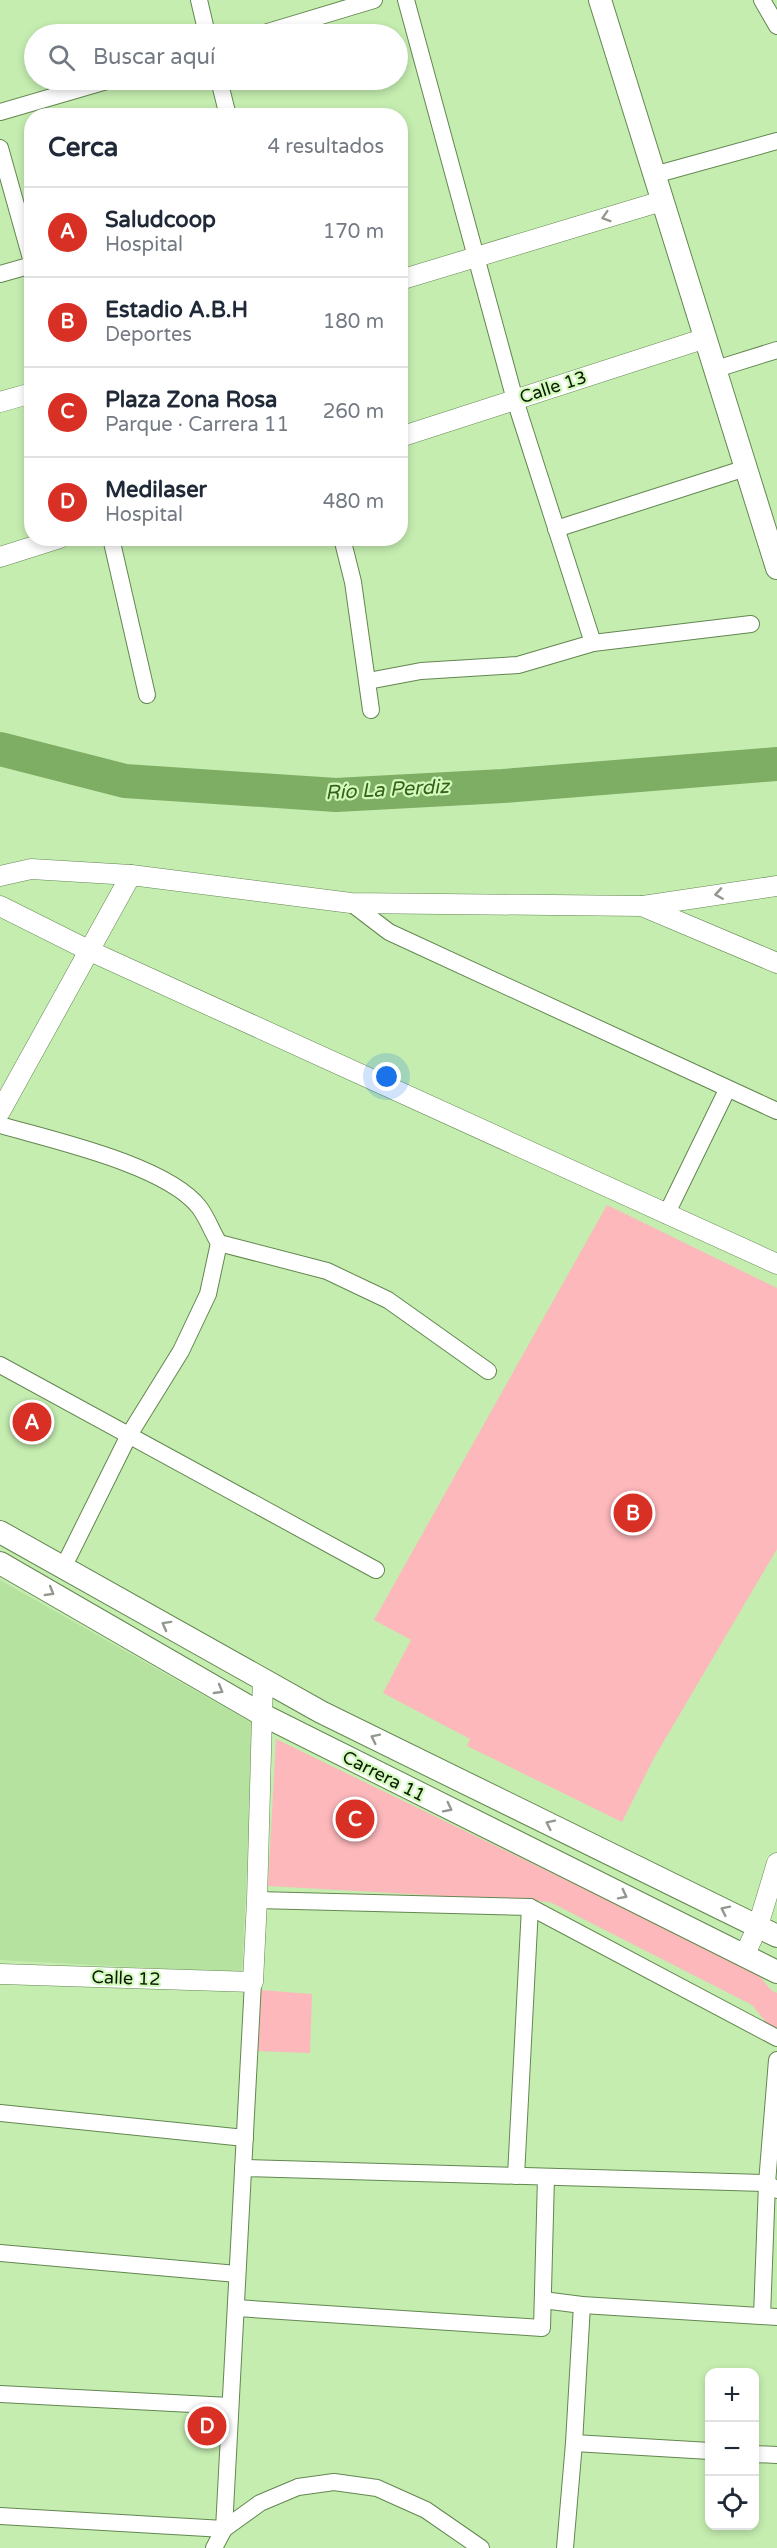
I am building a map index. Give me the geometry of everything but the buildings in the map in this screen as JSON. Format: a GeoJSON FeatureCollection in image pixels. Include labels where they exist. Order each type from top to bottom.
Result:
{"type":"FeatureCollection","features":[{"type":"Feature","properties":{"kind":"main road"},"geometry":{"type":"LineString","coordinates":[[600,0],[776,567]]}},
{"type":"Feature","properties":{"kind":"main road","name":"Carrera 11"},"geometry":{"type":"LineString","coordinates":[[0,1532],[321,1712],[768,1931]]}},
{"type":"Feature","properties":{"kind":"main road","name":"Carrera 11"},"geometry":{"type":"LineString","coordinates":[[0,1563],[263,1715],[777,1972]]}},
{"type":"Feature","properties":{"kind":"street"},"geometry":{"type":"LineString","coordinates":[[199,0],[205,24]]}},
{"type":"Feature","properties":{"kind":"street"},"geometry":{"type":"LineString","coordinates":[[294,24],[374,0]]}},
{"type":"Feature","properties":{"kind":"street"},"geometry":{"type":"LineString","coordinates":[[406,0],[515,400],[592,644]]}},
{"type":"Feature","properties":{"kind":"street"},"geometry":{"type":"LineString","coordinates":[[762,0],[777,26]]}},
{"type":"Feature","properties":{"kind":"street"},"geometry":{"type":"LineString","coordinates":[[0,112],[76,90]]}},
{"type":"Feature","properties":{"kind":"street"},"geometry":{"type":"LineString","coordinates":[[222,90],[226,108]]}},
{"type":"Feature","properties":{"kind":"street"},"geometry":{"type":"LineString","coordinates":[[654,175],[777,141]]}},
{"type":"Feature","properties":{"kind":"street"},"geometry":{"type":"LineString","coordinates":[[0,148],[24,235]]}},
{"type":"Feature","properties":{"kind":"street"},"geometry":{"type":"LineString","coordinates":[[408,277],[662,201]]}},
{"type":"Feature","properties":{"kind":"street"},"geometry":{"type":"LineString","coordinates":[[0,274],[24,266]]}},
{"type":"Feature","properties":{"kind":"street","name":"Calle 13"},"geometry":{"type":"LineString","coordinates":[[408,434],[706,338]]}},
{"type":"Feature","properties":{"kind":"street"},"geometry":{"type":"LineString","coordinates":[[716,369],[777,350]]}},
{"type":"Feature","properties":{"kind":"street"},"geometry":{"type":"LineString","coordinates":[[0,402],[24,395]]}},
{"type":"Feature","properties":{"kind":"street"},"geometry":{"type":"LineString","coordinates":[[556,529],[746,468]]}},
{"type":"Feature","properties":{"kind":"street"},"geometry":{"type":"LineString","coordinates":[[0,557],[35,546]]}},
{"type":"Feature","properties":{"kind":"street"},"geometry":{"type":"LineString","coordinates":[[113,546],[147,695]]}},
{"type":"Feature","properties":{"kind":"street"},"geometry":{"type":"LineString","coordinates":[[344,546],[353,582],[371,710]]}},
{"type":"Feature","properties":{"kind":"street"},"geometry":{"type":"LineString","coordinates":[[368,681],[421,671],[518,665],[592,644],[751,624]]}},
{"type":"Feature","properties":{"kind":"street"},"geometry":{"type":"LineString","coordinates":[[0,876],[31,869],[131,875],[351,903],[642,906],[777,885]]}},
{"type":"Feature","properties":{"kind":"street"},"geometry":{"type":"LineString","coordinates":[[0,1112],[131,875]]}},
{"type":"Feature","properties":{"kind":"street"},"geometry":{"type":"LineString","coordinates":[[351,903],[389,932],[727,1090],[777,1111]]}},
{"type":"Feature","properties":{"kind":"street"},"geometry":{"type":"LineString","coordinates":[[0,906],[90,951],[777,1264]]}},
{"type":"Feature","properties":{"kind":"street"},"geometry":{"type":"LineString","coordinates":[[642,906],[777,963]]}},
{"type":"Feature","properties":{"kind":"street"},"geometry":{"type":"LineString","coordinates":[[666,1215],[727,1090]]}},
{"type":"Feature","properties":{"kind":"street"},"geometry":{"type":"LineString","coordinates":[[0,1125],[130,1164],[174,1185],[199,1206],[219,1243],[208,1294],[181,1351],[129,1435],[63,1568]]}},
{"type":"Feature","properties":{"kind":"street"},"geometry":{"type":"LineString","coordinates":[[219,1243],[327,1271],[388,1300],[488,1371]]}},
{"type":"Feature","properties":{"kind":"street"},"geometry":{"type":"LineString","coordinates":[[0,1365],[376,1570]]}},
{"type":"Feature","properties":{"kind":"street"},"geometry":{"type":"LineString","coordinates":[[214,2548],[224,2529],[257,1900],[263,1679]]}},
{"type":"Feature","properties":{"kind":"street"},"geometry":{"type":"LineString","coordinates":[[744,1956],[768,1931],[777,1863]]}},
{"type":"Feature","properties":{"kind":"street"},"geometry":{"type":"LineString","coordinates":[[257,1900],[530,1907],[777,2038]]}},
{"type":"Feature","properties":{"kind":"street"},"geometry":{"type":"LineString","coordinates":[[516,2176],[530,1907]]}},
{"type":"Feature","properties":{"kind":"street","name":"Calle 12"},"geometry":{"type":"LineString","coordinates":[[0,1974],[253,1982]]}},
{"type":"Feature","properties":{"kind":"street"},"geometry":{"type":"LineString","coordinates":[[543,2300],[582,2305],[769,2317],[777,2060]]}},
{"type":"Feature","properties":{"kind":"street"},"geometry":{"type":"LineString","coordinates":[[0,2114],[245,2138]]}},
{"type":"Feature","properties":{"kind":"street"},"geometry":{"type":"LineString","coordinates":[[243,2168],[772,2186]]}},
{"type":"Feature","properties":{"kind":"street"},"geometry":{"type":"LineString","coordinates":[[236,2308],[542,2328],[546,2177]]}},
{"type":"Feature","properties":{"kind":"street"},"geometry":{"type":"LineString","coordinates":[[0,2253],[237,2274]]}},
{"type":"Feature","properties":{"kind":"street"},"geometry":{"type":"LineString","coordinates":[[565,2548],[582,2305]]}},
{"type":"Feature","properties":{"kind":"street"},"geometry":{"type":"LineString","coordinates":[[0,2394],[230,2406]]}},
{"type":"Feature","properties":{"kind":"street"},"geometry":{"type":"LineString","coordinates":[[574,2443],[705,2451]]}},
{"type":"Feature","properties":{"kind":"street"},"geometry":{"type":"LineString","coordinates":[[759,2454],[777,2455]]}},
{"type":"Feature","properties":{"kind":"street"},"geometry":{"type":"LineString","coordinates":[[0,2516],[224,2529],[270,2499],[298,2487],[334,2482],[377,2488],[426,2510],[480,2548]]}},
{"type":"Feature","properties":{"kind":"shaded area"},"geometry":{"type":"Polygon","coordinates":[[[607,1205],[777,1288],[777,1549],[654,1758],[622,1822],[467,1746],[470,1739],[383,1693],[411,1640],[374,1620],[607,1205]]]}},
{"type":"Feature","properties":{"kind":"shaded area"},"geometry":{"type":"Polygon","coordinates":[[[0,1580],[254,1724],[242,1973],[0,1960],[0,1580]]]}},
{"type":"Feature","properties":{"kind":"shaded area"},"geometry":{"type":"Polygon","coordinates":[[[276,1739],[757,1973],[771,1990],[777,1993],[777,2031],[769,2026],[752,2005],[550,1902],[268,1886],[276,1739]]]}},
{"type":"Feature","properties":{"kind":"shaded area"},"geometry":{"type":"Polygon","coordinates":[[[261,1990],[312,1994],[310,2053],[257,2051],[261,1990]]]}},
{"type":"Feature","properties":{"kind":"waterway","name":"Río La Perdiz"},"geometry":{"type":"LineString","coordinates":[[0,749],[125,781],[336,795],[503,786],[777,764]]}},
{"type":"Feature","properties":{"kind":"place","name":"Saludcoop"},"geometry":{"type":"Point","coordinates":[32,1422]}},
{"type":"Feature","properties":{"kind":"place","name":"Estadio A.B.H"},"geometry":{"type":"Point","coordinates":[633,1513]}},
{"type":"Feature","properties":{"kind":"place","name":"Plaza Zona Rosa"},"geometry":{"type":"Point","coordinates":[355,1819]}},
{"type":"Feature","properties":{"kind":"place","name":"Medilaser"},"geometry":{"type":"Point","coordinates":[207,2426]}}]}
